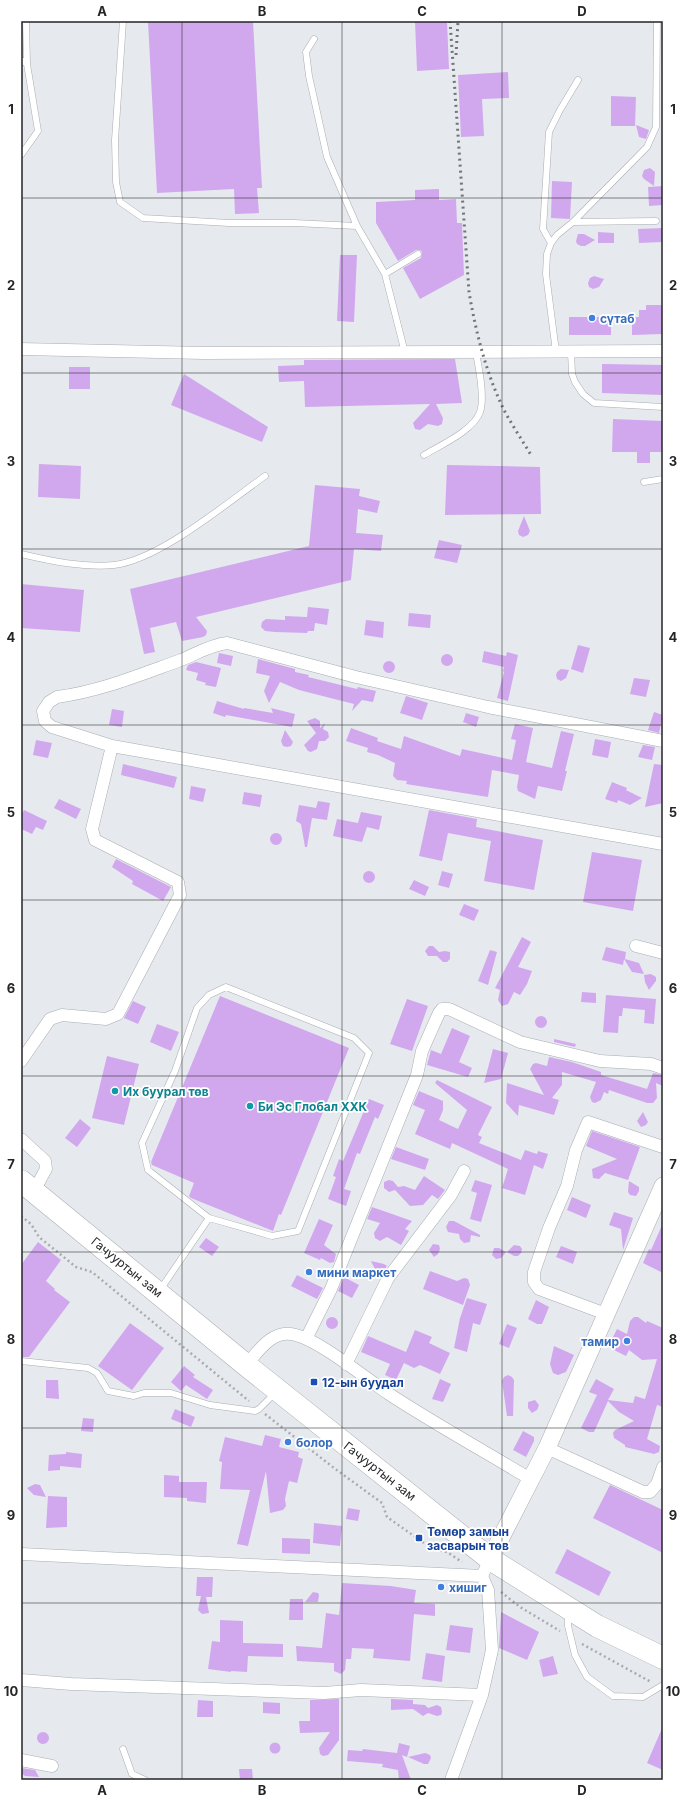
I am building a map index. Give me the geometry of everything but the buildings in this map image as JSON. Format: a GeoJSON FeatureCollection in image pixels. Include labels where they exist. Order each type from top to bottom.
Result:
{"type":"FeatureCollection","features":[{"type":"Feature","properties":{"kind":"highway","name":"Гачууртын зам"},"geometry":{"type":"LineString","coordinates":[[27,1186],[278,1390],[484,1572],[568,1608],[598,1626],[663,1658]]}},
{"type":"Feature","properties":{"kind":"street"},"geometry":{"type":"LineString","coordinates":[[21,349],[204,353],[663,351]]}},
{"type":"Feature","properties":{"kind":"street"},"geometry":{"type":"LineString","coordinates":[[663,741],[488,706],[364,679],[227,643],[214,645],[193,655],[122,682],[57,697],[49,702],[43,711],[45,721],[52,727],[112,746],[663,844]]}},
{"type":"Feature","properties":{"kind":"street"},"geometry":{"type":"LineString","coordinates":[[21,1061],[24,1048],[50,1019],[62,1016],[106,1019],[118,1014],[180,895],[178,882],[95,840],[92,829],[112,746]]}},
{"type":"Feature","properties":{"kind":"street"},"geometry":{"type":"LineString","coordinates":[[636,946],[663,953]]}},
{"type":"Feature","properties":{"kind":"street"},"geometry":{"type":"LineString","coordinates":[[308,1337],[331,1289],[417,1074],[422,1051],[442,1009],[449,1009],[520,1042],[600,1061],[651,1064],[663,1068]]}},
{"type":"Feature","properties":{"kind":"street"},"geometry":{"type":"LineString","coordinates":[[606,1314],[539,1289],[534,1282],[534,1272],[549,1228],[567,1186],[576,1150],[588,1122],[663,1147]]}},
{"type":"Feature","properties":{"kind":"street"},"geometry":{"type":"LineString","coordinates":[[21,1138],[45,1161],[46,1169],[27,1186]]}},
{"type":"Feature","properties":{"kind":"street"},"geometry":{"type":"LineString","coordinates":[[346,1364],[388,1278],[451,1195],[464,1171]]}},
{"type":"Feature","properties":{"kind":"street"},"geometry":{"type":"LineString","coordinates":[[451,1780],[482,1695],[492,1650],[488,1590],[484,1572],[547,1448],[663,1186]]}},
{"type":"Feature","properties":{"kind":"street"},"geometry":{"type":"LineString","coordinates":[[246,1364],[269,1340],[280,1334],[290,1333],[308,1337],[422,1414],[532,1480]]}},
{"type":"Feature","properties":{"kind":"street"},"geometry":{"type":"LineString","coordinates":[[547,1448],[643,1492],[650,1492],[657,1484],[663,1467]]}},
{"type":"Feature","properties":{"kind":"street"},"geometry":{"type":"LineString","coordinates":[[21,1554],[484,1572]]}},
{"type":"Feature","properties":{"kind":"street"},"geometry":{"type":"LineString","coordinates":[[21,1680],[71,1684],[324,1693],[361,1690],[482,1695]]}},
{"type":"Feature","properties":{"kind":"street"},"geometry":{"type":"LineString","coordinates":[[21,1760],[52,1766]]}},
{"type":"Feature","properties":{"kind":"lane"},"geometry":{"type":"LineString","coordinates":[[21,155],[38,131],[27,64],[26,21]]}},
{"type":"Feature","properties":{"kind":"lane"},"geometry":{"type":"LineString","coordinates":[[123,21],[115,140],[116,182],[120,202],[144,218],[229,223],[294,223],[357,226]]}},
{"type":"Feature","properties":{"kind":"lane"},"geometry":{"type":"LineString","coordinates":[[556,352],[546,274],[547,254],[551,243],[557,235],[573,222],[647,147],[656,126],[657,21]]}},
{"type":"Feature","properties":{"kind":"lane"},"geometry":{"type":"LineString","coordinates":[[314,39],[306,52],[315,106],[328,157],[357,226],[385,274],[405,353]]}},
{"type":"Feature","properties":{"kind":"lane"},"geometry":{"type":"LineString","coordinates":[[21,60],[27,64]]}},
{"type":"Feature","properties":{"kind":"lane"},"geometry":{"type":"LineString","coordinates":[[551,243],[543,229],[549,132],[578,80]]}},
{"type":"Feature","properties":{"kind":"lane"},"geometry":{"type":"LineString","coordinates":[[573,222],[656,221]]}},
{"type":"Feature","properties":{"kind":"lane"},"geometry":{"type":"LineString","coordinates":[[385,274],[418,254]]}},
{"type":"Feature","properties":{"kind":"lane"},"geometry":{"type":"LineString","coordinates":[[570,352],[572,374],[583,394],[594,403],[663,407]]}},
{"type":"Feature","properties":{"kind":"lane"},"geometry":{"type":"LineString","coordinates":[[424,455],[467,429],[481,411],[482,380],[476,353]]}},
{"type":"Feature","properties":{"kind":"lane"},"geometry":{"type":"LineString","coordinates":[[21,554],[58,563],[85,565],[115,565],[148,555],[191,529],[265,476]]}},
{"type":"Feature","properties":{"kind":"lane"},"geometry":{"type":"LineString","coordinates":[[644,482],[663,479]]}},
{"type":"Feature","properties":{"kind":"lane"},"geometry":{"type":"LineString","coordinates":[[226,987],[354,1038],[369,1053],[298,1231],[272,1236],[209,1218],[148,1170],[142,1143],[175,1070],[197,1008],[209,995],[226,987]]}},
{"type":"Feature","properties":{"kind":"lane"},"geometry":{"type":"LineString","coordinates":[[158,1293],[209,1218]]}},
{"type":"Feature","properties":{"kind":"lane"},"geometry":{"type":"LineString","coordinates":[[21,1361],[88,1368],[97,1373],[108,1391],[134,1396],[144,1393],[171,1393],[210,1405],[255,1411],[259,1409],[278,1390]]}},
{"type":"Feature","properties":{"kind":"lane"},"geometry":{"type":"LineString","coordinates":[[568,1608],[568,1626],[571,1638],[576,1655],[587,1677],[612,1696],[643,1697],[661,1686]]}},
{"type":"Feature","properties":{"kind":"lane"},"geometry":{"type":"LineString","coordinates":[[123,1749],[132,1774],[145,1780]]}},
{"type":"Feature","properties":{"kind":"path"},"geometry":{"type":"LineString","coordinates":[[21,1216],[31,1224],[39,1237],[76,1267],[92,1272],[259,1409],[334,1468],[382,1503],[387,1518],[431,1548],[447,1552],[484,1572],[520,1607],[607,1660],[661,1686]]}},
{"type":"Feature","properties":{"kind":"railway"},"geometry":{"type":"LineString","coordinates":[[450,21],[469,292],[478,338],[492,382],[507,416],[531,455]]}},
{"type":"Feature","properties":{"kind":"railway"},"geometry":{"type":"LineString","coordinates":[[456,55],[458,21]]}},
{"type":"Feature","properties":{"kind":"place","name":"сүтаб"},"geometry":{"type":"Point","coordinates":[592,318]}},
{"type":"Feature","properties":{"kind":"place","name":"Их буурал төв"},"geometry":{"type":"Point","coordinates":[115,1091]}},
{"type":"Feature","properties":{"kind":"place","name":"Би Эс Глобал ХХК"},"geometry":{"type":"Point","coordinates":[250,1106]}},
{"type":"Feature","properties":{"kind":"place","name":"мини маркет"},"geometry":{"type":"Point","coordinates":[309,1272]}},
{"type":"Feature","properties":{"kind":"place","name":"тамир"},"geometry":{"type":"Point","coordinates":[627,1341]}},
{"type":"Feature","properties":{"kind":"place","name":"12-ын буудал"},"geometry":{"type":"Point","coordinates":[314,1382]}},
{"type":"Feature","properties":{"kind":"place","name":"болор"},"geometry":{"type":"Point","coordinates":[288,1442]}},
{"type":"Feature","properties":{"kind":"place","name":"Төмөр замын засварын төв"},"geometry":{"type":"Point","coordinates":[419,1538]}},
{"type":"Feature","properties":{"kind":"place","name":"хишиг"},"geometry":{"type":"Point","coordinates":[441,1587]}}]}
